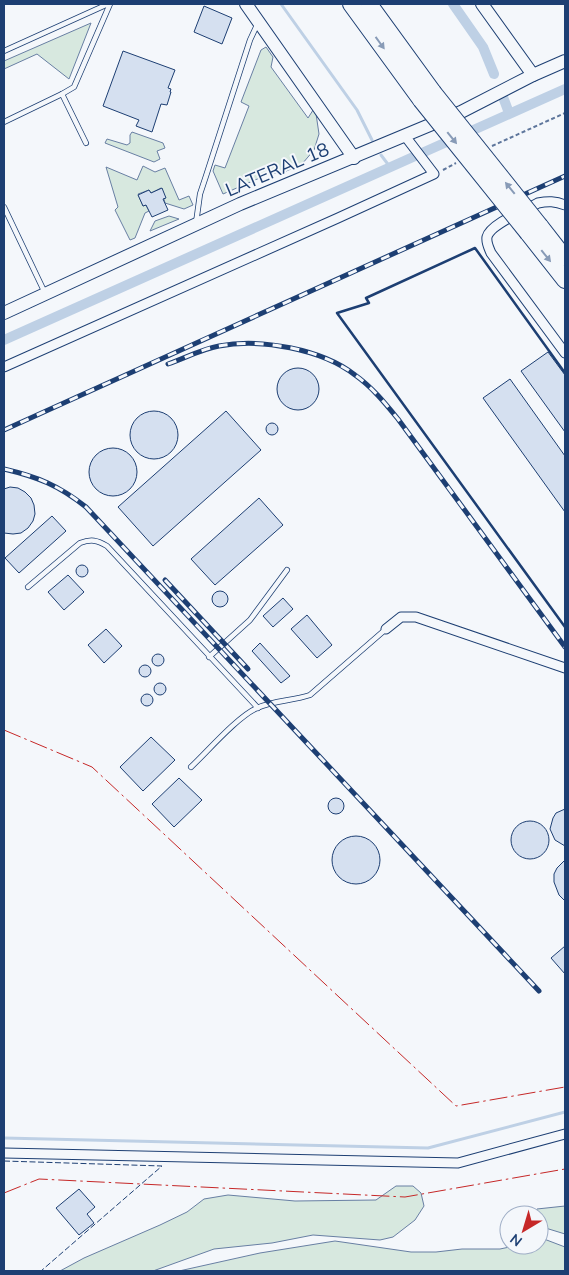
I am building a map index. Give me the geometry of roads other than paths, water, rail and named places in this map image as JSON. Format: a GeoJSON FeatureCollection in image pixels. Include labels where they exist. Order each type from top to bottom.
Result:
{"type":"FeatureCollection","features":[{"type":"Feature","properties":{"kind":"highway"},"geometry":{"type":"LineString","coordinates":[[351,4],[534,230],[565,280]]}},
{"type":"Feature","properties":{"kind":"highway"},"geometry":{"type":"LineString","coordinates":[[369,4],[427,96]]}},
{"type":"Feature","properties":{"kind":"highway"},"geometry":{"type":"LineString","coordinates":[[534,230],[565,258]]}},
{"type":"Feature","properties":{"kind":"main road"},"geometry":{"type":"LineString","coordinates":[[246,4],[354,158]]}},
{"type":"Feature","properties":{"kind":"main road"},"geometry":{"type":"LineString","coordinates":[[482,4],[534,75]]}},
{"type":"Feature","properties":{"kind":"main road","name":"LATERAL 18"},"geometry":{"type":"LineString","coordinates":[[4,313],[195,225],[354,158],[408,139],[489,97],[565,61]]}},
{"type":"Feature","properties":{"kind":"street"},"geometry":{"type":"LineString","coordinates":[[4,367],[338,218],[431,170],[408,139]]}},
{"type":"Feature","properties":{"kind":"street"},"geometry":{"type":"LineString","coordinates":[[565,205],[556,201],[546,201],[538,204],[492,228],[487,243],[491,253],[565,354]]}},
{"type":"Feature","properties":{"kind":"street"},"geometry":{"type":"LineString","coordinates":[[386,629],[401,617],[416,617],[565,668]]}},
{"type":"Feature","properties":{"kind":"street"},"geometry":{"type":"LineString","coordinates":[[4,1153],[458,1163],[565,1134]]}},
{"type":"Feature","properties":{"kind":"lane"},"geometry":{"type":"LineString","coordinates":[[4,51],[109,4]]}},
{"type":"Feature","properties":{"kind":"lane"},"geometry":{"type":"LineString","coordinates":[[4,122],[74,87],[109,4]]}},
{"type":"Feature","properties":{"kind":"lane"},"geometry":{"type":"LineString","coordinates":[[195,225],[200,194],[250,40],[259,22]]}},
{"type":"Feature","properties":{"kind":"lane"},"geometry":{"type":"LineString","coordinates":[[62,94],[86,143]]}},
{"type":"Feature","properties":{"kind":"lane"},"geometry":{"type":"LineString","coordinates":[[4,206],[46,294]]}},
{"type":"Feature","properties":{"kind":"lane"},"geometry":{"type":"LineString","coordinates":[[28,587],[80,543],[88,540],[98,541],[107,546],[258,708]]}},
{"type":"Feature","properties":{"kind":"lane"},"geometry":{"type":"LineString","coordinates":[[209,657],[250,620],[287,570]]}},
{"type":"Feature","properties":{"kind":"lane"},"geometry":{"type":"LineString","coordinates":[[191,767],[243,717],[258,708],[310,695],[386,629]]}},
{"type":"Feature","properties":{"kind":"waterway"},"geometry":{"type":"LineString","coordinates":[[281,4],[357,110],[372,140]]}},
{"type":"Feature","properties":{"kind":"waterway"},"geometry":{"type":"LineString","coordinates":[[453,4],[483,47],[494,74]]}},
{"type":"Feature","properties":{"kind":"waterway"},"geometry":{"type":"LineString","coordinates":[[4,340],[565,89]]}},
{"type":"Feature","properties":{"kind":"waterway"},"geometry":{"type":"LineString","coordinates":[[503,97],[509,113]]}},
{"type":"Feature","properties":{"kind":"waterway"},"geometry":{"type":"LineString","coordinates":[[381,155],[390,167]]}},
{"type":"Feature","properties":{"kind":"waterway"},"geometry":{"type":"LineString","coordinates":[[4,1138],[428,1148],[565,1112]]}},
{"type":"Feature","properties":{"kind":"railway"},"geometry":{"type":"LineString","coordinates":[[4,430],[565,176]]}},
{"type":"Feature","properties":{"kind":"railway"},"geometry":{"type":"LineString","coordinates":[[168,364],[213,347],[235,344],[271,345],[308,352],[326,358],[355,375],[373,390],[398,419],[565,647]]}},
{"type":"Feature","properties":{"kind":"railway"},"geometry":{"type":"LineString","coordinates":[[4,469],[47,483],[86,507],[539,991]]}},
{"type":"Feature","properties":{"kind":"railway"},"geometry":{"type":"LineString","coordinates":[[165,580],[248,669]]}}]}
